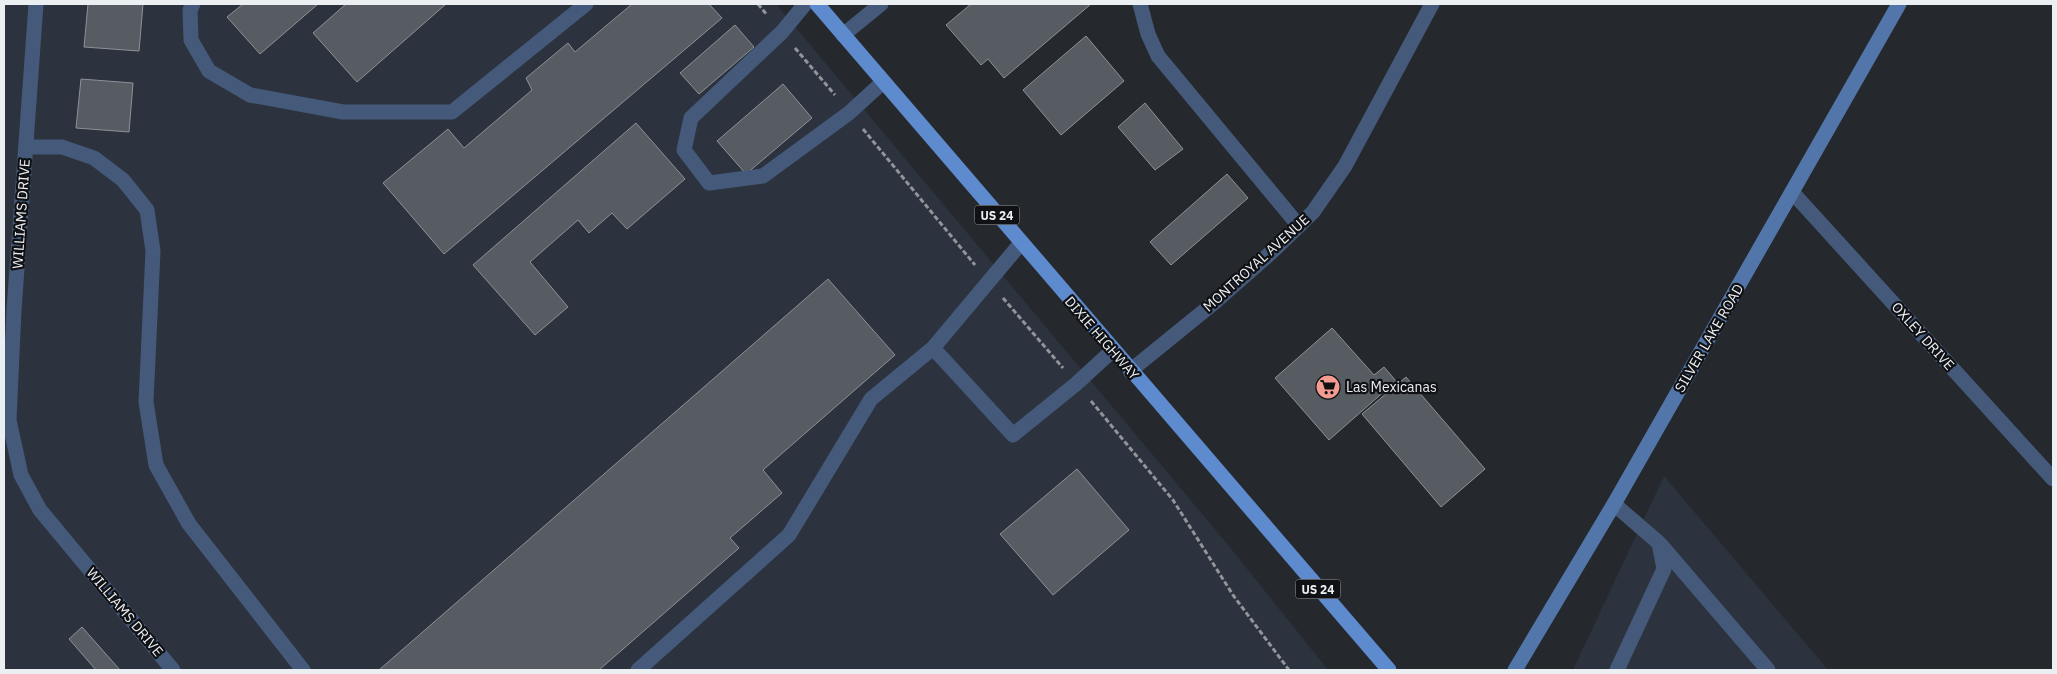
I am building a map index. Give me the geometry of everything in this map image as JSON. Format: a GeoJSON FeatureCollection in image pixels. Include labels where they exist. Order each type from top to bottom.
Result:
{"type":"FeatureCollection","features":[{"type":"Feature","properties":{"kind":"main road","name":"DIXIE HIGHWAY"},"geometry":{"type":"LineString","coordinates":[[817,4],[1130,371],[1389,670]]}},
{"type":"Feature","properties":{"kind":"street","name":"WILLIAMS DRIVE"},"geometry":{"type":"LineString","coordinates":[[36,4],[9,420],[21,475],[40,510],[173,670]]}},
{"type":"Feature","properties":{"kind":"street"},"geometry":{"type":"LineString","coordinates":[[193,4],[190,10],[190,40],[209,70],[250,95],[343,112],[452,112],[586,4]]}},
{"type":"Feature","properties":{"kind":"street"},"geometry":{"type":"LineString","coordinates":[[805,4],[782,32],[691,118],[684,150],[709,183],[763,176],[849,113],[884,82]]}},
{"type":"Feature","properties":{"kind":"street"},"geometry":{"type":"LineString","coordinates":[[843,35],[881,4]]}},
{"type":"Feature","properties":{"kind":"street"},"geometry":{"type":"LineString","coordinates":[[1140,4],[1148,34],[1158,56],[1299,226]]}},
{"type":"Feature","properties":{"kind":"street","name":"MONTROYAL AVENUE"},"geometry":{"type":"LineString","coordinates":[[1130,371],[1215,302],[1313,212],[1345,166],[1432,4]]}},
{"type":"Feature","properties":{"kind":"street","name":"SILVER LAKE ROAD"},"geometry":{"type":"LineString","coordinates":[[1515,670],[1614,504],[1793,193],[1898,4]]}},
{"type":"Feature","properties":{"kind":"street"},"geometry":{"type":"LineString","coordinates":[[26,146],[62,147],[94,158],[123,180],[146,210],[153,251],[146,402],[156,465],[188,524],[303,670]]}},
{"type":"Feature","properties":{"kind":"street","name":"OXLEY DRIVE"},"geometry":{"type":"LineString","coordinates":[[1793,193],[2053,479]]}},
{"type":"Feature","properties":{"kind":"street"},"geometry":{"type":"LineString","coordinates":[[638,670],[788,535],[871,399],[933,348],[1021,243]]}},
{"type":"Feature","properties":{"kind":"street"},"geometry":{"type":"LineString","coordinates":[[933,348],[1013,435],[1076,384],[1113,350]]}},
{"type":"Feature","properties":{"kind":"street"},"geometry":{"type":"LineString","coordinates":[[1614,504],[1659,543],[1768,670]]}},
{"type":"Feature","properties":{"kind":"street"},"geometry":{"type":"LineString","coordinates":[[1618,670],[1664,569],[1659,543]]}},
{"type":"Feature","properties":{"kind":"path"},"geometry":{"type":"LineString","coordinates":[[758,4],[1173,500],[1233,595],[1288,670]]}},
{"type":"Feature","properties":{"kind":"shaded area"},"geometry":{"type":"Polygon","coordinates":[[[4,4],[776,4],[1228,545],[1328,670],[4,670],[4,4]]]}},
{"type":"Feature","properties":{"kind":"shaded area"},"geometry":{"type":"Polygon","coordinates":[[[1664,476],[1828,670],[1573,670],[1664,476]]]}},
{"type":"Feature","properties":{"kind":"building"},"geometry":{"type":"Polygon","coordinates":[[[88,4],[143,4],[139,51],[84,47],[88,4]]]}},
{"type":"Feature","properties":{"kind":"building"},"geometry":{"type":"Polygon","coordinates":[[[243,4],[318,4],[260,54],[227,17],[243,4]]]}},
{"type":"Feature","properties":{"kind":"building"},"geometry":{"type":"Polygon","coordinates":[[[346,4],[446,4],[357,82],[313,33],[346,4]]]}},
{"type":"Feature","properties":{"kind":"building"},"geometry":{"type":"Polygon","coordinates":[[[632,4],[709,4],[722,18],[444,254],[383,183],[448,129],[464,148],[532,90],[526,78],[568,43],[575,52],[632,4]]]}},
{"type":"Feature","properties":{"kind":"building"},"geometry":{"type":"Polygon","coordinates":[[[971,4],[1091,4],[1004,78],[988,59],[981,65],[946,25],[971,4]]]}},
{"type":"Feature","properties":{"kind":"building"},"geometry":{"type":"Polygon","coordinates":[[[735,25],[754,47],[699,94],[680,73],[735,25]]]}},
{"type":"Feature","properties":{"kind":"building"},"geometry":{"type":"Polygon","coordinates":[[[1086,36],[1124,81],[1061,135],[1023,90],[1086,36]]]}},
{"type":"Feature","properties":{"kind":"building"},"geometry":{"type":"Polygon","coordinates":[[[81,79],[133,83],[129,132],[76,128],[81,79]]]}},
{"type":"Feature","properties":{"kind":"building"},"geometry":{"type":"Polygon","coordinates":[[[783,84],[812,118],[746,174],[717,141],[783,84]]]}},
{"type":"Feature","properties":{"kind":"building"},"geometry":{"type":"Polygon","coordinates":[[[1145,103],[1183,149],[1155,170],[1118,127],[1145,103]]]}},
{"type":"Feature","properties":{"kind":"building"},"geometry":{"type":"Polygon","coordinates":[[[636,123],[685,179],[627,229],[612,213],[589,233],[578,220],[530,262],[568,307],[535,335],[473,265],[636,123]]]}},
{"type":"Feature","properties":{"kind":"building"},"geometry":{"type":"Polygon","coordinates":[[[1227,174],[1248,198],[1171,265],[1150,242],[1227,174]]]}},
{"type":"Feature","properties":{"kind":"building"},"geometry":{"type":"Polygon","coordinates":[[[828,279],[895,355],[763,470],[782,493],[730,538],[739,548],[599,670],[379,670],[828,279]]]}},
{"type":"Feature","properties":{"kind":"building"},"geometry":{"type":"Polygon","coordinates":[[[1332,328],[1374,375],[1384,367],[1396,381],[1329,440],[1275,378],[1332,328]]]}},
{"type":"Feature","properties":{"kind":"building"},"geometry":{"type":"Polygon","coordinates":[[[1406,377],[1485,469],[1441,507],[1362,414],[1406,377]]]}},
{"type":"Feature","properties":{"kind":"building"},"geometry":{"type":"Polygon","coordinates":[[[1077,469],[1129,530],[1053,595],[1000,534],[1077,469]]]}},
{"type":"Feature","properties":{"kind":"building"},"geometry":{"type":"Polygon","coordinates":[[[82,627],[120,670],[96,670],[69,639],[82,627]]]}},
{"type":"Feature","properties":{"kind":"place","name":"Las Mexicanas"},"geometry":{"type":"Point","coordinates":[1328,387]}}]}
